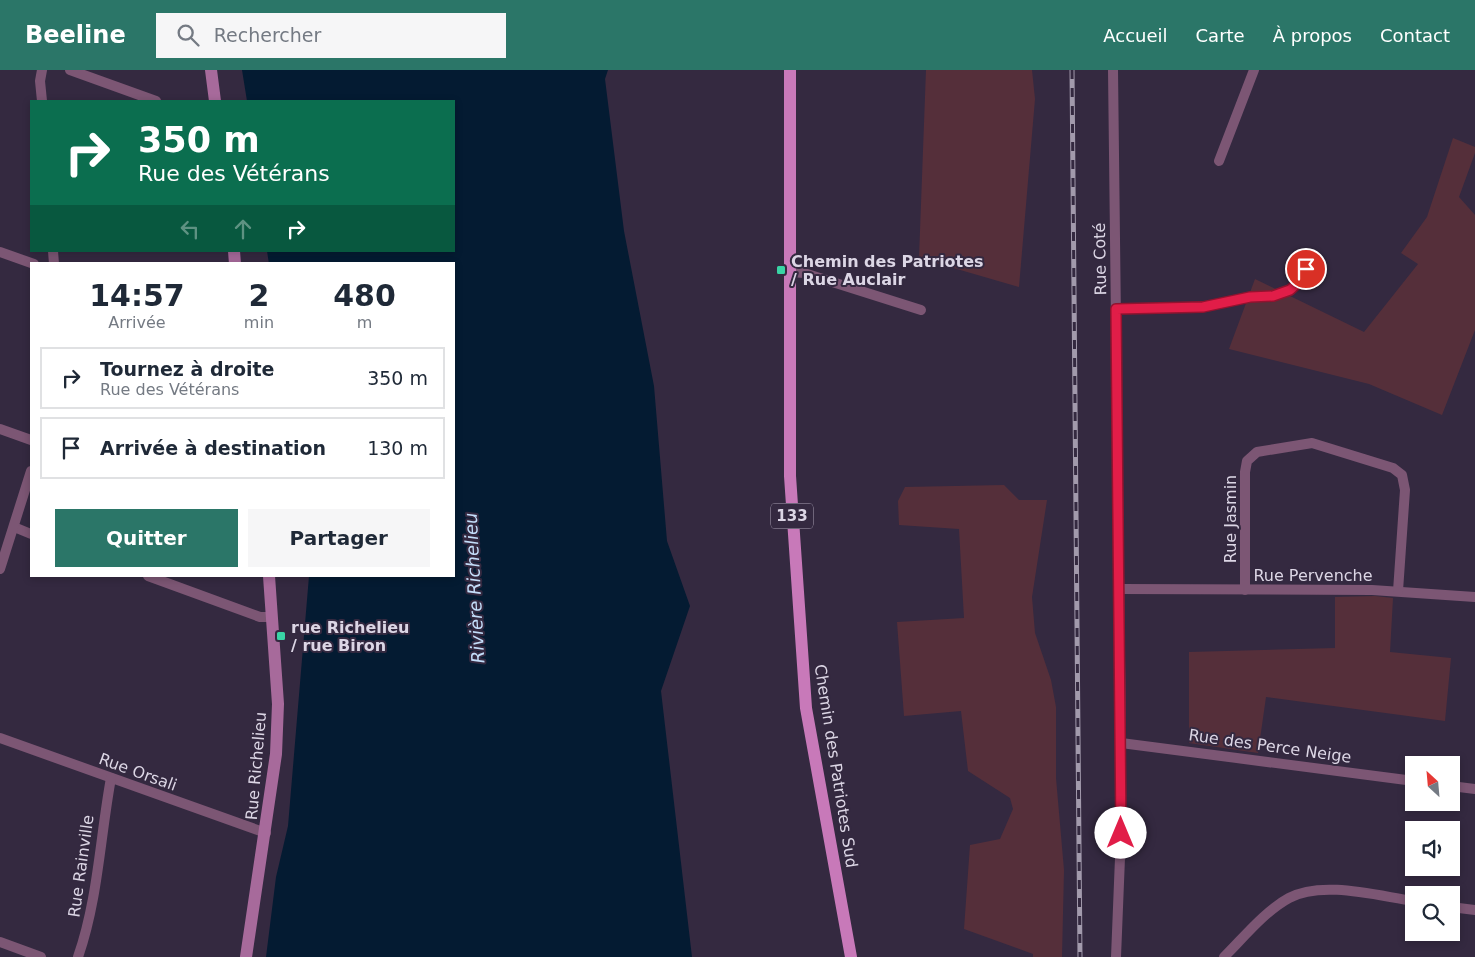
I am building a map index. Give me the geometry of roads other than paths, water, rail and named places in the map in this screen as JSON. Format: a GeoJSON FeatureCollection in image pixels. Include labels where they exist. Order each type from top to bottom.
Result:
{"type":"FeatureCollection","features":[{"type":"Feature","properties":{"kind":"main road"},"geometry":{"type":"LineString","coordinates":[[211,70],[215,100]]}},
{"type":"Feature","properties":{"kind":"main road","name":"Chemin des Patriotes Sud"},"geometry":{"type":"LineString","coordinates":[[790,70],[790,467],[802,669],[806,708],[851,957]]}},
{"type":"Feature","properties":{"kind":"main road","name":"Rue Richelieu"},"geometry":{"type":"LineString","coordinates":[[246,957],[266,833],[278,733],[269,577]]}},
{"type":"Feature","properties":{"kind":"street"},"geometry":{"type":"LineString","coordinates":[[42,70],[40,82],[42,100]]}},
{"type":"Feature","properties":{"kind":"street"},"geometry":{"type":"LineString","coordinates":[[70,70],[153,100]]}},
{"type":"Feature","properties":{"kind":"street","name":"Rue Coté"},"geometry":{"type":"LineString","coordinates":[[1114,70],[1121,743],[1121,833],[1116,957]]}},
{"type":"Feature","properties":{"kind":"street"},"geometry":{"type":"LineString","coordinates":[[1219,161],[1254,70]]}},
{"type":"Feature","properties":{"kind":"street"},"geometry":{"type":"LineString","coordinates":[[0,252],[30,263]]}},
{"type":"Feature","properties":{"kind":"street"},"geometry":{"type":"LineString","coordinates":[[1116,309],[1203,307],[1250,297],[1273,296],[1290,290],[1299,282],[1306,269]]}},
{"type":"Feature","properties":{"kind":"street"},"geometry":{"type":"LineString","coordinates":[[791,272],[804,273],[921,310]]}},
{"type":"Feature","properties":{"kind":"street"},"geometry":{"type":"LineString","coordinates":[[0,429],[30,440]]}},
{"type":"Feature","properties":{"kind":"street","name":"Rue Jasmin"},"geometry":{"type":"LineString","coordinates":[[1245,590],[1245,472],[1247,462],[1254,453],[1261,450],[1307,443],[1325,446],[1390,466],[1402,475],[1406,490],[1398,590]]}},
{"type":"Feature","properties":{"kind":"street"},"geometry":{"type":"LineString","coordinates":[[0,569],[30,474]]}},
{"type":"Feature","properties":{"kind":"street"},"geometry":{"type":"LineString","coordinates":[[14,528],[30,534]]}},
{"type":"Feature","properties":{"kind":"street"},"geometry":{"type":"LineString","coordinates":[[151,577],[260,618],[272,617]]}},
{"type":"Feature","properties":{"kind":"street","name":"Rue Pervenche"},"geometry":{"type":"LineString","coordinates":[[1120,589],[1398,590],[1475,597]]}},
{"type":"Feature","properties":{"kind":"street","name":"Rue Orsali"},"geometry":{"type":"LineString","coordinates":[[0,738],[266,833]]}},
{"type":"Feature","properties":{"kind":"street","name":"Rue des Perce Neige"},"geometry":{"type":"LineString","coordinates":[[1121,743],[1405,780]]}},
{"type":"Feature","properties":{"kind":"street","name":"Rue Rainville"},"geometry":{"type":"LineString","coordinates":[[78,957],[86,932],[96,883],[111,778]]}},
{"type":"Feature","properties":{"kind":"street"},"geometry":{"type":"LineString","coordinates":[[1460,787],[1475,789]]}},
{"type":"Feature","properties":{"kind":"street"},"geometry":{"type":"LineString","coordinates":[[1224,957],[1280,903],[1302,892],[1327,889],[1405,900]]}},
{"type":"Feature","properties":{"kind":"street"},"geometry":{"type":"LineString","coordinates":[[1460,908],[1475,910]]}},
{"type":"Feature","properties":{"kind":"street"},"geometry":{"type":"LineString","coordinates":[[0,942],[41,957]]}},
{"type":"Feature","properties":{"kind":"water","name":"Rivière Richelieu"},"geometry":{"type":"Polygon","coordinates":[[[242,70],[608,70],[605,79],[624,231],[654,386],[667,541],[690,606],[661,691],[692,957],[266,957],[276,877],[288,826],[309,577],[455,577],[455,262],[269,262],[267,252],[455,252],[455,100],[247,100],[242,70]]]}},
{"type":"Feature","properties":{"kind":"railway"},"geometry":{"type":"LineString","coordinates":[[1072,70],[1080,957]]}},
{"type":"Feature","properties":{"kind":"place","name":"Chemin des Patriotes / Rue Auclair"},"geometry":{"type":"Point","coordinates":[781,270]}},
{"type":"Feature","properties":{"kind":"place","name":"rue Richelieu / rue Biron"},"geometry":{"type":"Point","coordinates":[281,636]}}]}
